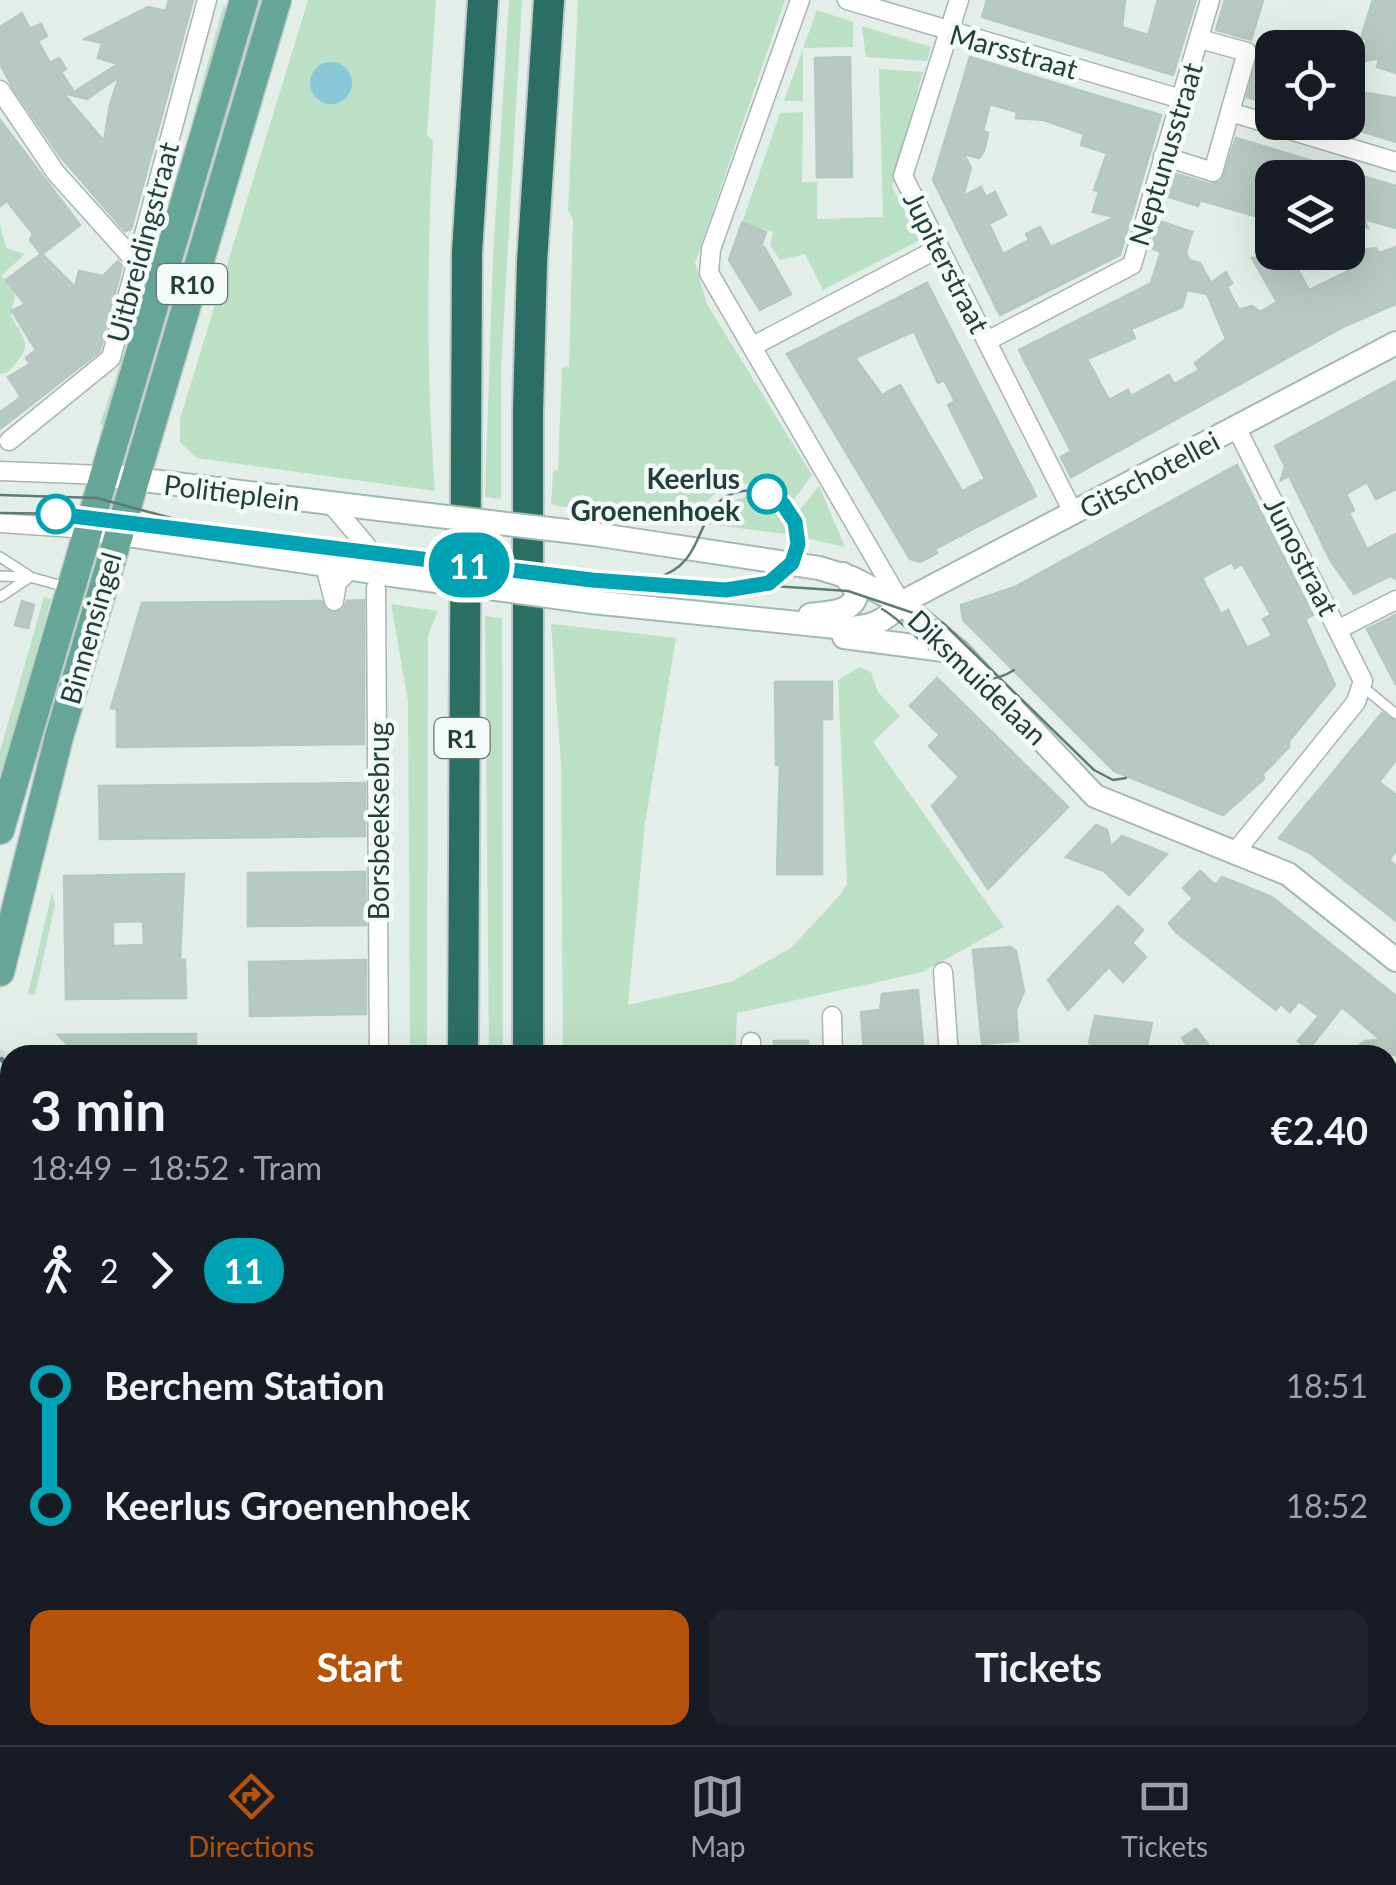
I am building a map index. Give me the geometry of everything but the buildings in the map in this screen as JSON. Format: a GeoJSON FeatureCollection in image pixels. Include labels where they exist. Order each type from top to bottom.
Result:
{"type":"FeatureCollection","features":[{"type":"Feature","properties":{"kind":"highway","name":"R1"},"geometry":{"type":"LineString","coordinates":[[463,1045],[467,252],[483,0]]}},
{"type":"Feature","properties":{"kind":"highway","name":"R1"},"geometry":{"type":"LineString","coordinates":[[528,1045],[528,394],[532,262],[549,0]]}},
{"type":"Feature","properties":{"kind":"main road","name":"Binnensingel"},"geometry":{"type":"LineString","coordinates":[[0,972],[58,737],[277,0]]}},
{"type":"Feature","properties":{"kind":"main road","name":"Binnensingel"},"geometry":{"type":"LineString","coordinates":[[0,830],[240,8]]}},
{"type":"Feature","properties":{"kind":"street","name":"Uitbreidingstraat"},"geometry":{"type":"LineString","coordinates":[[9,441],[110,358],[207,0]]}},
{"type":"Feature","properties":{"kind":"street","name":"Diksmuidelaan"},"geometry":{"type":"LineString","coordinates":[[800,0],[711,249],[712,283],[753,346],[901,603],[960,652],[1095,796],[1288,874],[1396,960]]}},
{"type":"Feature","properties":{"kind":"street","name":"Marsstraat"},"geometry":{"type":"LineString","coordinates":[[847,0],[1181,99]]}},
{"type":"Feature","properties":{"kind":"street","name":"Jupiterstraat"},"geometry":{"type":"LineString","coordinates":[[959,0],[904,176],[1074,514]]}},
{"type":"Feature","properties":{"kind":"street","name":"Neptunusstraat"},"geometry":{"type":"LineString","coordinates":[[986,341],[1132,264],[1210,0]]}},
{"type":"Feature","properties":{"kind":"street"},"geometry":{"type":"LineString","coordinates":[[1163,156],[1213,172],[1247,52],[1200,39]]}},
{"type":"Feature","properties":{"kind":"street"},"geometry":{"type":"LineString","coordinates":[[0,90],[56,173],[136,262]]}},
{"type":"Feature","properties":{"kind":"street"},"geometry":{"type":"LineString","coordinates":[[1230,112],[1396,162]]}},
{"type":"Feature","properties":{"kind":"street"},"geometry":{"type":"LineString","coordinates":[[753,346],[939,248]]}},
{"type":"Feature","properties":{"kind":"street","name":"Gitschotellei"},"geometry":{"type":"LineString","coordinates":[[901,603],[1396,343]]}},
{"type":"Feature","properties":{"kind":"street","name":"Junostraat"},"geometry":{"type":"LineString","coordinates":[[1236,428],[1339,629],[1363,687]]}},
{"type":"Feature","properties":{"kind":"street"},"geometry":{"type":"LineString","coordinates":[[0,471],[104,475]]}},
{"type":"Feature","properties":{"kind":"street","name":"Politieplein"},"geometry":{"type":"LineString","coordinates":[[104,475],[593,534],[843,574]]}},
{"type":"Feature","properties":{"kind":"street","name":"Politieplein"},"geometry":{"type":"LineString","coordinates":[[330,504],[366,546],[353,570]]}},
{"type":"Feature","properties":{"kind":"street"},"geometry":{"type":"LineString","coordinates":[[0,523],[117,534],[353,570],[384,581],[861,628],[887,618],[901,603],[843,574]]}},
{"type":"Feature","properties":{"kind":"street"},"geometry":{"type":"LineString","coordinates":[[325,566],[334,601],[337,583],[353,570]]}},
{"type":"Feature","properties":{"kind":"street"},"geometry":{"type":"LineString","coordinates":[[772,619],[850,606],[857,591],[843,574]]}},
{"type":"Feature","properties":{"kind":"street","name":"Borsbeeksebrug"},"geometry":{"type":"LineString","coordinates":[[379,1045],[378,794],[384,581]]}},
{"type":"Feature","properties":{"kind":"street"},"geometry":{"type":"LineString","coordinates":[[1339,629],[1396,600]]}},
{"type":"Feature","properties":{"kind":"street"},"geometry":{"type":"LineString","coordinates":[[772,619],[834,636],[960,652]]}},
{"type":"Feature","properties":{"kind":"street"},"geometry":{"type":"LineString","coordinates":[[1236,851],[1356,702],[1363,687]]}},
{"type":"Feature","properties":{"kind":"street"},"geometry":{"type":"LineString","coordinates":[[943,972],[948,1045]]}},
{"type":"Feature","properties":{"kind":"street"},"geometry":{"type":"LineString","coordinates":[[832,1016],[833,1045]]}},
{"type":"Feature","properties":{"kind":"lane"},"geometry":{"type":"LineString","coordinates":[[0,557],[30,577]]}},
{"type":"Feature","properties":{"kind":"lane"},"geometry":{"type":"LineString","coordinates":[[0,576],[30,577],[70,589]]}},
{"type":"Feature","properties":{"kind":"lane"},"geometry":{"type":"LineString","coordinates":[[0,597],[30,577]]}},
{"type":"Feature","properties":{"kind":"lane"},"geometry":{"type":"LineString","coordinates":[[1363,687],[1396,714]]}},
{"type":"Feature","properties":{"kind":"green space"},"geometry":{"type":"Polygon","coordinates":[[[252,0],[265,0],[135,433],[201,208],[210,149],[252,0]]]}},
{"type":"Feature","properties":{"kind":"green space"},"geometry":{"type":"Polygon","coordinates":[[[308,0],[436,0],[427,135],[433,140],[428,316],[435,491],[197,458],[180,442],[180,419],[308,0]]]}},
{"type":"Feature","properties":{"kind":"green space"},"geometry":{"type":"Polygon","coordinates":[[[509,0],[522,0],[501,369],[501,499],[485,497],[493,256],[509,0]]]}},
{"type":"Feature","properties":{"kind":"green space"},"geometry":{"type":"Polygon","coordinates":[[[578,0],[785,0],[695,263],[707,304],[812,475],[792,502],[764,487],[736,485],[712,497],[695,524],[551,505],[553,471],[558,470],[562,368],[569,367],[573,219],[568,210],[578,0]]]}},
{"type":"Feature","properties":{"kind":"green space"},"geometry":{"type":"Polygon","coordinates":[[[224,3],[227,19],[152,268],[224,3]]]}},
{"type":"Feature","properties":{"kind":"green space"},"geometry":{"type":"Polygon","coordinates":[[[817,10],[853,22],[853,47],[803,48],[817,10]]]}},
{"type":"Feature","properties":{"kind":"green space"},"geometry":{"type":"Polygon","coordinates":[[[862,26],[931,47],[927,61],[866,57],[862,26]]]}},
{"type":"Feature","properties":{"kind":"green space"},"geometry":{"type":"Polygon","coordinates":[[[803,49],[803,101],[784,101],[803,49]]]}},
{"type":"Feature","properties":{"kind":"green space"},"geometry":{"type":"Polygon","coordinates":[[[879,69],[923,72],[892,187],[920,240],[823,290],[805,254],[780,260],[770,245],[773,232],[742,223],[780,113],[803,112],[802,182],[817,182],[817,219],[883,217],[879,69]]]}},
{"type":"Feature","properties":{"kind":"green space"},"geometry":{"type":"Polygon","coordinates":[[[0,224],[6,248],[25,254],[1,276],[16,287],[11,316],[25,346],[7,373],[0,374],[0,224]]]}},
{"type":"Feature","properties":{"kind":"green space"},"geometry":{"type":"Polygon","coordinates":[[[148,282],[105,425],[100,424],[148,282]]]}},
{"type":"Feature","properties":{"kind":"green space"},"geometry":{"type":"Polygon","coordinates":[[[819,486],[845,547],[804,538],[799,511],[819,486]]]}},
{"type":"Feature","properties":{"kind":"green space"},"geometry":{"type":"Polygon","coordinates":[[[750,495],[778,508],[793,535],[708,524],[721,505],[750,495]]]}},
{"type":"Feature","properties":{"kind":"green space"},"geometry":{"type":"Polygon","coordinates":[[[44,597],[51,599],[0,780],[0,751],[44,597]]]}},
{"type":"Feature","properties":{"kind":"green space"},"geometry":{"type":"Polygon","coordinates":[[[391,604],[438,611],[428,635],[427,1045],[410,1045],[408,701],[391,604]]]}},
{"type":"Feature","properties":{"kind":"green space"},"geometry":{"type":"Polygon","coordinates":[[[485,616],[502,618],[503,1045],[489,1045],[485,616]]]}},
{"type":"Feature","properties":{"kind":"green space"},"geometry":{"type":"Polygon","coordinates":[[[551,624],[676,638],[645,823],[628,1005],[731,982],[791,948],[841,894],[847,884],[838,680],[860,667],[871,672],[878,692],[900,716],[873,742],[1004,927],[923,972],[737,1013],[735,1045],[563,1045],[561,763],[551,624]]]}},
{"type":"Feature","properties":{"kind":"green space"},"geometry":{"type":"Polygon","coordinates":[[[52,893],[55,905],[35,995],[28,994],[52,893]]]}},
{"type":"Feature","properties":{"kind":"water"},"geometry":{"type":"Polygon","coordinates":[[[331,62],[346,68],[352,83],[346,98],[331,104],[316,98],[310,83],[316,68],[331,62]]]}},
{"type":"Feature","properties":{"kind":"tram line"},"geometry":{"type":"LineString","coordinates":[[655,578],[686,560],[707,518],[726,496],[743,491],[763,492],[779,499],[790,512],[795,546],[778,576],[760,585]]}},
{"type":"Feature","properties":{"kind":"tram line","name":"11"},"geometry":{"type":"LineString","coordinates":[[56,514],[644,586],[726,590],[769,583],[792,563],[798,544],[795,522],[783,504],[767,494]]}},
{"type":"Feature","properties":{"kind":"tram line"},"geometry":{"type":"LineString","coordinates":[[0,495],[97,498],[175,519],[593,574],[848,591],[943,623],[1094,770],[1113,780],[1126,778]]}},
{"type":"Feature","properties":{"kind":"tram line"},"geometry":{"type":"LineString","coordinates":[[0,513],[79,514],[162,526]]}},
{"type":"Feature","properties":{"kind":"tram line"},"geometry":{"type":"LineString","coordinates":[[882,609],[959,672],[976,678],[995,678],[1014,670]]}},
{"type":"Feature","properties":{"kind":"place","name":"Keerlus Groenenhoek"},"geometry":{"type":"Point","coordinates":[767,494]}}]}
